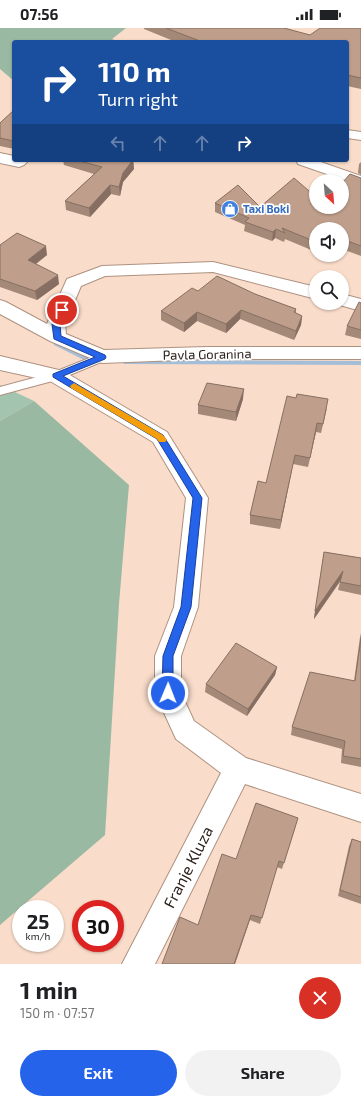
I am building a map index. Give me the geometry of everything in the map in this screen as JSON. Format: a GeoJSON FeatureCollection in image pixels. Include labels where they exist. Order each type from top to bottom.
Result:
{"type":"FeatureCollection","features":[{"type":"Feature","properties":{"kind":"street"},"geometry":{"type":"LineString","coordinates":[[349,134],[361,136]]}},
{"type":"Feature","properties":{"kind":"street"},"geometry":{"type":"LineString","coordinates":[[0,158],[12,161]]}},
{"type":"Feature","properties":{"kind":"street"},"geometry":{"type":"LineString","coordinates":[[307,162],[361,182]]}},
{"type":"Feature","properties":{"kind":"street"},"geometry":{"type":"LineString","coordinates":[[57,337],[56,324],[73,283],[102,271],[213,266],[309,291]]}},
{"type":"Feature","properties":{"kind":"street"},"geometry":{"type":"LineString","coordinates":[[349,302],[361,305]]}},
{"type":"Feature","properties":{"kind":"street","name":"Pavla Goranina"},"geometry":{"type":"LineString","coordinates":[[0,306],[57,337],[102,357],[206,353],[361,353]]}},
{"type":"Feature","properties":{"kind":"street"},"geometry":{"type":"LineString","coordinates":[[0,363],[56,376],[160,437],[198,498],[186,607],[168,656],[168,693],[185,730],[238,769],[361,808]]}},
{"type":"Feature","properties":{"kind":"street","name":"Franje Kluza"},"geometry":{"type":"LineString","coordinates":[[138,964],[238,769]]}},
{"type":"Feature","properties":{"kind":"lane"},"geometry":{"type":"LineString","coordinates":[[0,391],[56,376],[102,357]]}},
{"type":"Feature","properties":{"kind":"green space"},"geometry":{"type":"Polygon","coordinates":[[[0,28],[126,28],[112,39],[114,40],[12,40],[12,79],[0,69],[0,28]]]}},
{"type":"Feature","properties":{"kind":"green space"},"geometry":{"type":"Polygon","coordinates":[[[0,385],[34,401],[0,421],[0,385]]]}},
{"type":"Feature","properties":{"kind":"green space"},"geometry":{"type":"Polygon","coordinates":[[[34,401],[129,485],[119,604],[105,835],[29,900],[12,900],[12,915],[0,925],[0,421],[34,401]]]}},
{"type":"Feature","properties":{"kind":"building"},"geometry":{"type":"Polygon","coordinates":[[[166,28],[284,28],[310,35],[320,28],[361,28],[361,78],[349,75],[349,40],[197,40],[166,28]]]}},
{"type":"Feature","properties":{"kind":"building"},"geometry":{"type":"Polygon","coordinates":[[[12,112],[12,141],[0,138],[0,123],[12,112]]]}},
{"type":"Feature","properties":{"kind":"building"},"geometry":{"type":"Polygon","coordinates":[[[83,162],[131,162],[123,173],[119,187],[110,185],[89,208],[65,201],[102,167],[83,162]]]}},
{"type":"Feature","properties":{"kind":"building"},"geometry":{"type":"Polygon","coordinates":[[[350,174],[361,178],[361,246],[349,242],[349,222],[309,222],[309,239],[282,228],[285,233],[276,229],[273,232],[245,222],[249,218],[215,203],[238,185],[260,207],[294,178],[309,191],[309,214],[349,214],[350,174]]]}},
{"type":"Feature","properties":{"kind":"building"},"geometry":{"type":"Polygon","coordinates":[[[17,233],[46,246],[28,260],[58,275],[35,291],[0,279],[0,245],[17,233]]]}},
{"type":"Feature","properties":{"kind":"building"},"geometry":{"type":"Polygon","coordinates":[[[217,276],[255,294],[296,309],[294,312],[302,316],[296,331],[241,310],[226,324],[197,312],[184,323],[161,311],[192,288],[198,291],[217,276]]]}},
{"type":"Feature","properties":{"kind":"building"},"geometry":{"type":"Polygon","coordinates":[[[359,302],[361,303],[361,330],[347,326],[359,302]]]}},
{"type":"Feature","properties":{"kind":"building"},"geometry":{"type":"Polygon","coordinates":[[[207,383],[244,389],[236,412],[198,405],[207,383]]]}},
{"type":"Feature","properties":{"kind":"building"},"geometry":{"type":"Polygon","coordinates":[[[297,394],[328,399],[323,424],[317,423],[310,458],[295,455],[281,520],[250,515],[258,481],[266,483],[287,396],[296,398],[297,394]]]}},
{"type":"Feature","properties":{"kind":"building"},"geometry":{"type":"Polygon","coordinates":[[[324,552],[361,558],[361,586],[340,582],[343,571],[315,611],[324,552]]]}},
{"type":"Feature","properties":{"kind":"building"},"geometry":{"type":"Polygon","coordinates":[[[361,638],[361,759],[343,756],[345,741],[292,727],[310,672],[355,681],[361,638]]]}},
{"type":"Feature","properties":{"kind":"building"},"geometry":{"type":"Polygon","coordinates":[[[236,643],[277,667],[248,709],[206,684],[236,643]]]}},
{"type":"Feature","properties":{"kind":"building"},"geometry":{"type":"Polygon","coordinates":[[[256,803],[298,818],[284,863],[279,861],[262,918],[251,915],[234,964],[162,964],[180,917],[198,925],[222,854],[236,859],[256,803]]]}},
{"type":"Feature","properties":{"kind":"building"},"geometry":{"type":"Polygon","coordinates":[[[352,839],[361,842],[361,897],[340,890],[352,839]]]}},
{"type":"Feature","properties":{"kind":"waterway"},"geometry":{"type":"LineString","coordinates":[[56,343],[92,361],[96,361]]}},
{"type":"Feature","properties":{"kind":"waterway"},"geometry":{"type":"LineString","coordinates":[[126,362],[361,363]]}},
{"type":"Feature","properties":{"kind":"slow traffic"},"geometry":{"type":"LineString","coordinates":[[74,386],[160,437],[162,440]]}},
{"type":"Feature","properties":{"kind":"place","name":"Taxi Boki"},"geometry":{"type":"Point","coordinates":[230,209]}},
{"type":"Feature","properties":{"kind":"route"},"geometry":{"type":"LineString","coordinates":[[62,310],[56,324],[57,337],[102,357],[56,376],[160,437],[198,498],[186,607],[168,656],[168,693]]}}]}
